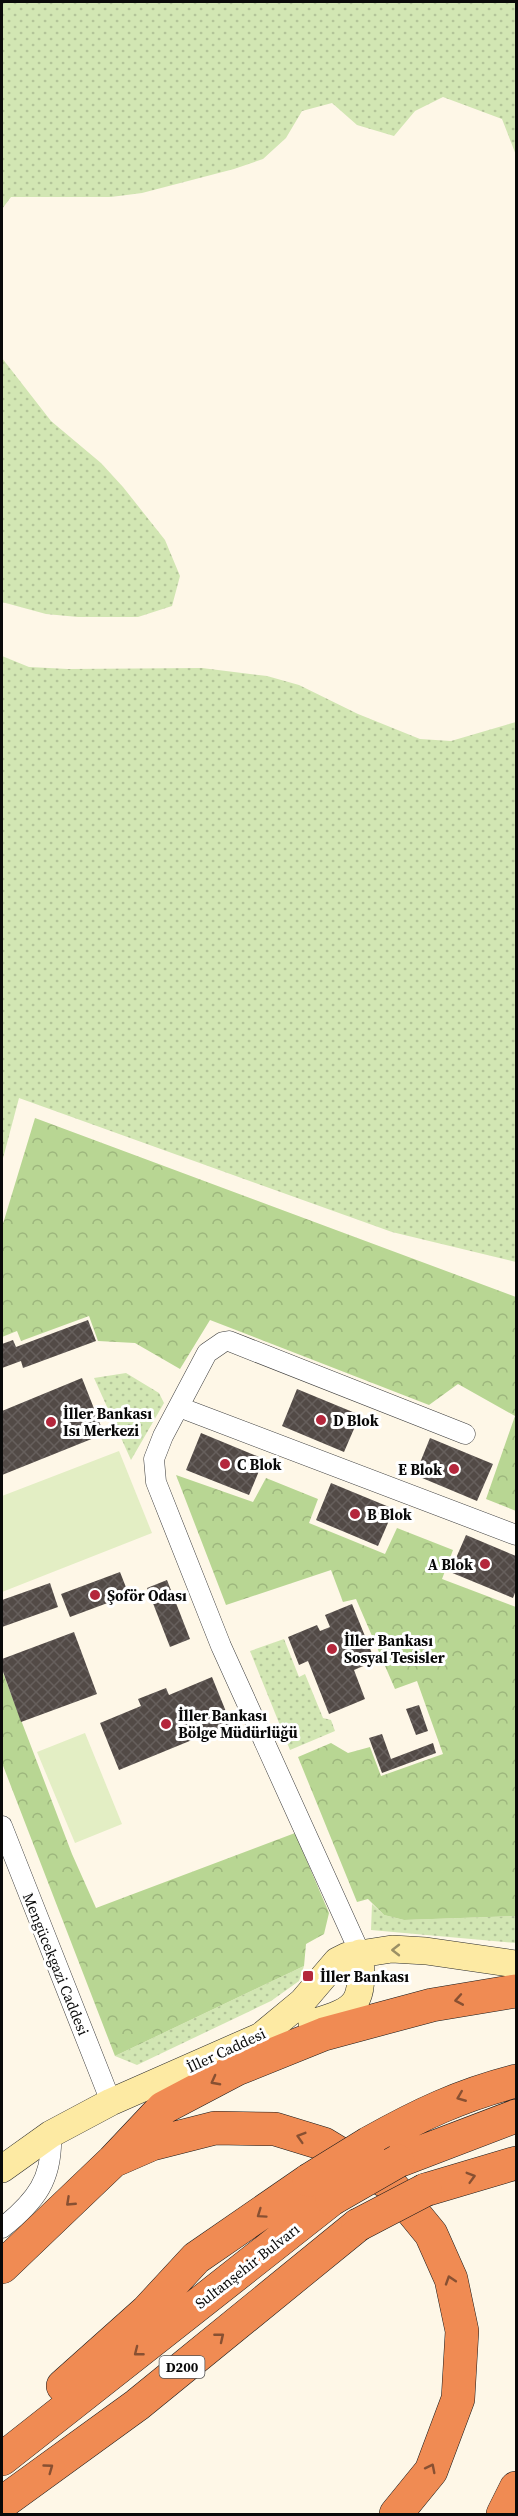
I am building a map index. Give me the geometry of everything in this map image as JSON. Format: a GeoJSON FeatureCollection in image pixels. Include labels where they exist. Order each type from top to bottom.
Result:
{"type":"FeatureCollection","features":[{"type":"Feature","properties":{"kind":"highway"},"geometry":{"type":"LineString","coordinates":[[2,2267],[113,2161],[163,2108],[237,2069],[324,2034],[432,2005],[516,1991]]}},
{"type":"Feature","properties":{"kind":"highway"},"geometry":{"type":"LineString","coordinates":[[2,2442],[147,2311],[196,2258],[321,2190],[369,2143],[421,2113],[479,2090],[516,2080]]}},
{"type":"Feature","properties":{"kind":"highway","name":"Sultanşehir Bulvarı"},"geometry":{"type":"LineString","coordinates":[[2,2459],[321,2190],[516,2116]]}},
{"type":"Feature","properties":{"kind":"highway"},"geometry":{"type":"LineString","coordinates":[[113,2161],[152,2144],[215,2128],[275,2129],[324,2144],[390,2184],[424,2226],[451,2279],[462,2331],[458,2399],[430,2471],[396,2514]]}},
{"type":"Feature","properties":{"kind":"highway","name":"D200"},"geometry":{"type":"LineString","coordinates":[[2,2503],[136,2405],[358,2225],[425,2190],[516,2163]]}},
{"type":"Feature","properties":{"kind":"highway"},"geometry":{"type":"LineString","coordinates":[[503,2514],[516,2488]]}},
{"type":"Feature","properties":{"kind":"street"},"geometry":{"type":"LineString","coordinates":[[261,2036],[326,2019],[346,2011],[356,2003],[361,1989],[360,1953],[221,1646],[156,1482],[154,1459],[163,1436],[207,1353],[223,1342],[229,1341],[465,1434]]}},
{"type":"Feature","properties":{"kind":"street"},"geometry":{"type":"LineString","coordinates":[[178,1407],[516,1535]]}},
{"type":"Feature","properties":{"kind":"street","name":"Mengücekgazi Caddesi"},"geometry":{"type":"LineString","coordinates":[[2,1826],[111,2102]]}},
{"type":"Feature","properties":{"kind":"street","name":"İller Caddesi"},"geometry":{"type":"LineString","coordinates":[[2,2169],[51,2134],[111,2102],[261,2036],[303,2002],[337,1961],[360,1953],[392,1949],[426,1951],[516,1964]]}},
{"type":"Feature","properties":{"kind":"street"},"geometry":{"type":"LineString","coordinates":[[2,2228],[30,2202],[48,2172],[52,2153],[51,2134]]}},
{"type":"Feature","properties":{"kind":"green space"},"geometry":{"type":"Polygon","coordinates":[[[2,2],[516,2],[516,155],[502,119],[443,97],[415,111],[394,136],[357,125],[332,103],[302,111],[286,138],[263,159],[234,169],[142,193],[111,197],[11,197],[2,209],[2,2]]]}},
{"type":"Feature","properties":{"kind":"green space"},"geometry":{"type":"Polygon","coordinates":[[[2,358],[51,421],[101,463],[165,540],[180,576],[172,606],[138,617],[78,617],[46,614],[2,602],[2,358]]]}},
{"type":"Feature","properties":{"kind":"green space"},"geometry":{"type":"Polygon","coordinates":[[[2,656],[29,667],[202,668],[267,676],[299,685],[358,714],[420,739],[451,741],[516,722],[516,1262],[392,1232],[19,1098],[2,1162],[2,656]]]}},
{"type":"Feature","properties":{"kind":"green space"},"geometry":{"type":"Polygon","coordinates":[[[35,1118],[516,1297],[516,1511],[486,1499],[515,1416],[458,1384],[429,1405],[210,1320],[180,1369],[135,1343],[98,1341],[89,1316],[21,1341],[17,1331],[2,1337],[2,1227],[35,1118]]]}},
{"type":"Feature","properties":{"kind":"green space"},"geometry":{"type":"Polygon","coordinates":[[[126,1373],[159,1393],[164,1403],[131,1460],[94,1378],[126,1373]]]}},
{"type":"Feature","properties":{"kind":"green space"},"geometry":{"type":"Polygon","coordinates":[[[119,1451],[152,1533],[2,1592],[2,1496],[119,1451]]]}},
{"type":"Feature","properties":{"kind":"green space"},"geometry":{"type":"Polygon","coordinates":[[[176,1475],[253,1502],[266,1478],[318,1499],[309,1523],[385,1554],[397,1528],[453,1550],[442,1579],[516,1607],[516,1916],[404,1920],[384,1915],[368,1899],[357,1902],[298,1757],[331,1743],[348,1753],[370,1747],[381,1776],[443,1754],[417,1681],[395,1689],[356,1599],[343,1602],[331,1570],[226,1605],[176,1475]]]}},
{"type":"Feature","properties":{"kind":"green space"},"geometry":{"type":"Polygon","coordinates":[[[284,1639],[299,1677],[305,1674],[323,1718],[331,1720],[335,1731],[290,1750],[250,1651],[284,1639]]]}},
{"type":"Feature","properties":{"kind":"green space"},"geometry":{"type":"Polygon","coordinates":[[[2,1670],[72,1854],[96,1908],[295,1833],[329,1913],[324,1934],[306,1944],[304,1966],[115,2056],[2,1763],[2,1670]]]}},
{"type":"Feature","properties":{"kind":"green space"},"geometry":{"type":"Polygon","coordinates":[[[85,1733],[122,1824],[75,1843],[37,1752],[85,1733]]]}},
{"type":"Feature","properties":{"kind":"green space"},"geometry":{"type":"Polygon","coordinates":[[[372,1904],[384,1915],[404,1920],[516,1916],[516,1943],[371,1930],[372,1904]]]}},
{"type":"Feature","properties":{"kind":"green space"},"geometry":{"type":"Polygon","coordinates":[[[304,1966],[299,1981],[271,2001],[137,2065],[115,2056],[304,1966]]]}},
{"type":"Feature","properties":{"kind":"building"},"geometry":{"type":"Polygon","coordinates":[[[88,1320],[96,1341],[23,1368],[21,1361],[2,1368],[2,1344],[13,1340],[16,1347],[88,1320]]]}},
{"type":"Feature","properties":{"kind":"building","name":"İller Bankası Isı Merkezi"},"geometry":{"type":"Polygon","coordinates":[[[82,1378],[104,1434],[2,1475],[2,1411],[82,1378]]]}},
{"type":"Feature","properties":{"kind":"building","name":"D Blok"},"geometry":{"type":"Polygon","coordinates":[[[297,1389],[360,1415],[344,1452],[282,1426],[297,1389]]]}},
{"type":"Feature","properties":{"kind":"building","name":"C Blok"},"geometry":{"type":"Polygon","coordinates":[[[201,1433],[264,1459],[249,1495],[186,1470],[201,1433]]]}},
{"type":"Feature","properties":{"kind":"building","name":"E Blok"},"geometry":{"type":"Polygon","coordinates":[[[430,1438],[493,1464],[477,1501],[415,1475],[430,1438]]]}},
{"type":"Feature","properties":{"kind":"building","name":"B Blok"},"geometry":{"type":"Polygon","coordinates":[[[331,1483],[394,1509],[378,1546],[316,1520],[331,1483]]]}},
{"type":"Feature","properties":{"kind":"building","name":"A Blok"},"geometry":{"type":"Polygon","coordinates":[[[466,1535],[516,1556],[516,1590],[513,1598],[450,1572],[466,1535]]]}},
{"type":"Feature","properties":{"kind":"building","name":"Şoför Odası"},"geometry":{"type":"Polygon","coordinates":[[[120,1572],[129,1595],[70,1617],[61,1594],[120,1572]]]}},
{"type":"Feature","properties":{"kind":"building"},"geometry":{"type":"Polygon","coordinates":[[[167,1580],[190,1639],[170,1647],[147,1588],[167,1580]]]}},
{"type":"Feature","properties":{"kind":"building"},"geometry":{"type":"Polygon","coordinates":[[[50,1583],[58,1607],[2,1627],[2,1600],[50,1583]]]}},
{"type":"Feature","properties":{"kind":"building","name":"İller Bankası Sosyal Tesisler"},"geometry":{"type":"Polygon","coordinates":[[[352,1604],[375,1661],[354,1670],[365,1699],[329,1714],[308,1661],[299,1665],[288,1637],[317,1625],[320,1631],[330,1627],[325,1615],[352,1604]]]}},
{"type":"Feature","properties":{"kind":"building"},"geometry":{"type":"Polygon","coordinates":[[[74,1632],[97,1694],[21,1722],[2,1669],[2,1659],[74,1632]]]}},
{"type":"Feature","properties":{"kind":"building","name":"İller Bankası Bölge Müdürlüğü"},"geometry":{"type":"Polygon","coordinates":[[[212,1677],[231,1724],[119,1770],[100,1723],[141,1706],[138,1699],[166,1688],[169,1695],[212,1677]]]}},
{"type":"Feature","properties":{"kind":"building"},"geometry":{"type":"Polygon","coordinates":[[[419,1705],[428,1731],[416,1735],[406,1709],[419,1705]]]}},
{"type":"Feature","properties":{"kind":"building"},"geometry":{"type":"Polygon","coordinates":[[[382,1734],[391,1759],[433,1743],[436,1753],[382,1773],[369,1738],[382,1734]]]}},
{"type":"Feature","properties":{"kind":"place","name":"D Blok"},"geometry":{"type":"Point","coordinates":[321,1420]}},
{"type":"Feature","properties":{"kind":"place","name":"İller Bankası Isı Merkezi"},"geometry":{"type":"Point","coordinates":[51,1422]}},
{"type":"Feature","properties":{"kind":"place","name":"C Blok"},"geometry":{"type":"Point","coordinates":[225,1464]}},
{"type":"Feature","properties":{"kind":"place","name":"E Blok"},"geometry":{"type":"Point","coordinates":[454,1469]}},
{"type":"Feature","properties":{"kind":"place","name":"B Blok"},"geometry":{"type":"Point","coordinates":[355,1514]}},
{"type":"Feature","properties":{"kind":"place","name":"A Blok"},"geometry":{"type":"Point","coordinates":[485,1564]}},
{"type":"Feature","properties":{"kind":"place","name":"Şoför Odası"},"geometry":{"type":"Point","coordinates":[95,1595]}},
{"type":"Feature","properties":{"kind":"place","name":"İller Bankası Sosyal Tesisler"},"geometry":{"type":"Point","coordinates":[332,1649]}},
{"type":"Feature","properties":{"kind":"place","name":"İller Bankası Bölge Müdürlüğü"},"geometry":{"type":"Point","coordinates":[166,1724]}},
{"type":"Feature","properties":{"kind":"place","name":"İller Bankası"},"geometry":{"type":"Point","coordinates":[308,1976]}}]}
